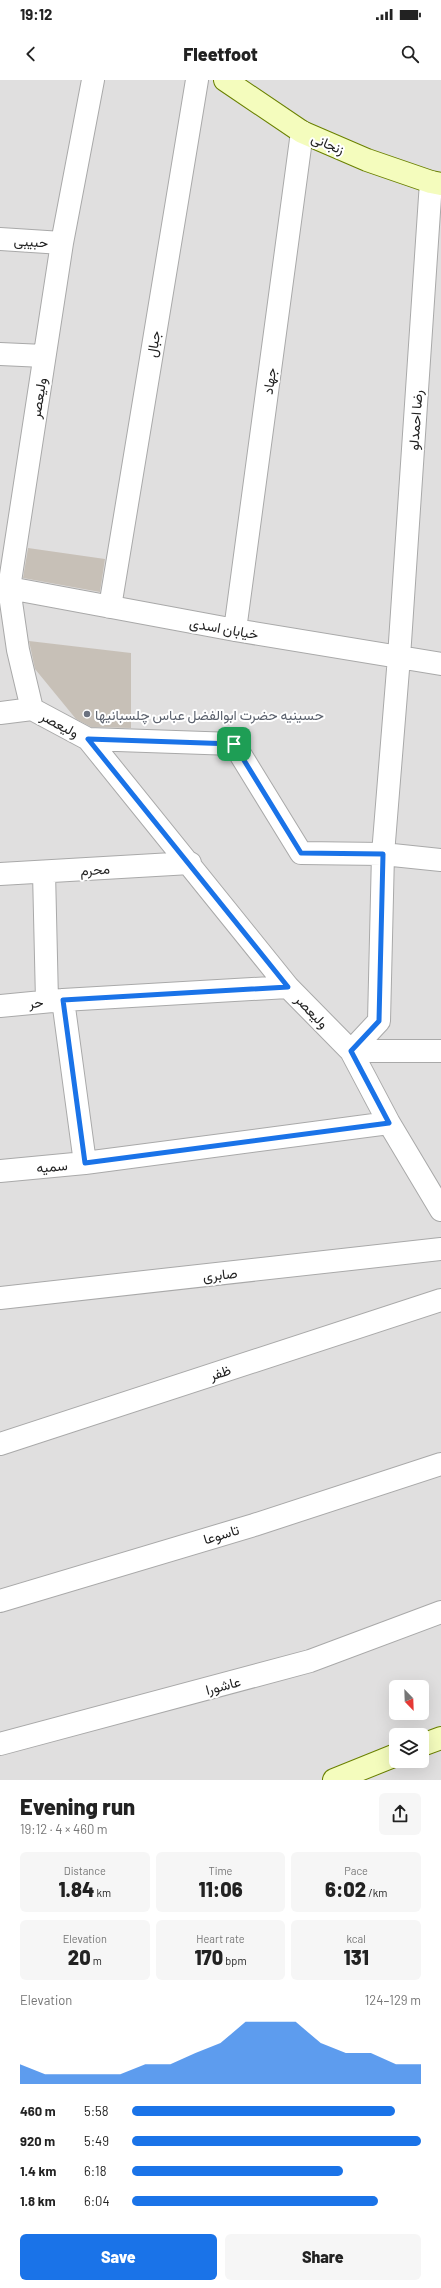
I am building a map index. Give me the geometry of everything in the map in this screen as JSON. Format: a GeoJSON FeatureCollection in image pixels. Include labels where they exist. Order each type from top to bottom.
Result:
{"type":"FeatureCollection","features":[{"type":"Feature","properties":{"kind":"street","name":"ولیعصر"},"geometry":{"type":"LineString","coordinates":[[93,80],[62,243],[9,588],[18,650],[32,709],[88,739],[190,863],[288,987],[351,1051],[389,1123],[441,1210]]}},
{"type":"Feature","properties":{"kind":"street","name":"جبال"},"geometry":{"type":"LineString","coordinates":[[110,607],[197,80]]}},
{"type":"Feature","properties":{"kind":"street","name":"زنجانی"},"geometry":{"type":"LineString","coordinates":[[225,80],[302,132],[367,160],[436,183]]}},
{"type":"Feature","properties":{"kind":"street","name":"جهاد"},"geometry":{"type":"LineString","coordinates":[[235,630],[302,132]]}},
{"type":"Feature","properties":{"kind":"street","name":"رضا احمدلو"},"geometry":{"type":"LineString","coordinates":[[351,1051],[379,1021],[383,854],[436,183]]}},
{"type":"Feature","properties":{"kind":"street","name":"حبیبی"},"geometry":{"type":"LineString","coordinates":[[0,239],[62,243]]}},
{"type":"Feature","properties":{"kind":"street"},"geometry":{"type":"LineString","coordinates":[[0,354],[44,356]]}},
{"type":"Feature","properties":{"kind":"street","name":"خیابان اسدی"},"geometry":{"type":"LineString","coordinates":[[9,588],[235,630],[441,664]]}},
{"type":"Feature","properties":{"kind":"street"},"geometry":{"type":"LineString","coordinates":[[0,713],[32,709]]}},
{"type":"Feature","properties":{"kind":"street"},"geometry":{"type":"LineString","coordinates":[[88,739],[234,744],[301,853],[383,854],[441,860]]}},
{"type":"Feature","properties":{"kind":"street","name":"محرم"},"geometry":{"type":"LineString","coordinates":[[0,874],[190,863]]}},
{"type":"Feature","properties":{"kind":"street"},"geometry":{"type":"LineString","coordinates":[[44,872],[55,1001],[85,1163]]}},
{"type":"Feature","properties":{"kind":"street","name":"حر"},"geometry":{"type":"LineString","coordinates":[[0,1006],[55,1001],[288,987]]}},
{"type":"Feature","properties":{"kind":"street"},"geometry":{"type":"LineString","coordinates":[[351,1051],[441,1050]]}},
{"type":"Feature","properties":{"kind":"street","name":"سمیه"},"geometry":{"type":"LineString","coordinates":[[0,1171],[85,1163],[389,1123]]}},
{"type":"Feature","properties":{"kind":"street","name":"صابری"},"geometry":{"type":"LineString","coordinates":[[0,1298],[441,1249]]}},
{"type":"Feature","properties":{"kind":"street","name":"ظفر"},"geometry":{"type":"LineString","coordinates":[[0,1444],[441,1300]]}},
{"type":"Feature","properties":{"kind":"street","name":"تاسوعا"},"geometry":{"type":"LineString","coordinates":[[0,1601],[254,1524],[441,1464]]}},
{"type":"Feature","properties":{"kind":"street","name":"عاشورا"},"geometry":{"type":"LineString","coordinates":[[0,1744],[310,1662],[441,1612]]}},
{"type":"Feature","properties":{"kind":"street"},"geometry":{"type":"LineString","coordinates":[[429,1742],[441,1738]]}},
{"type":"Feature","properties":{"kind":"street"},"geometry":{"type":"LineString","coordinates":[[334,1780],[389,1759]]}},
{"type":"Feature","properties":{"kind":"shaded area"},"geometry":{"type":"Polygon","coordinates":[[[0,80],[441,80],[441,1780],[0,1780],[0,80]]]}},
{"type":"Feature","properties":{"kind":"building"},"geometry":{"type":"Polygon","coordinates":[[[28,548],[105,559],[100,592],[23,578],[28,548]]]}},
{"type":"Feature","properties":{"kind":"building","name":"حسینیه حضرت ابوالفضل عباس چلسبانیها"},"geometry":{"type":"Polygon","coordinates":[[[29,641],[131,653],[131,728],[91,727],[76,719],[35,669],[29,641]]]}},
{"type":"Feature","properties":{"kind":"place","name":"حسینیه حضرت ابوالفضل عباس چلسبانیها"},"geometry":{"type":"Point","coordinates":[87,714]}},
{"type":"Feature","properties":{"kind":"route"},"geometry":{"type":"LineString","coordinates":[[88,739],[234,744],[301,853],[383,854],[379,1021],[351,1051],[389,1123],[85,1163],[63,1000],[288,987],[190,863],[88,739]]}}]}
